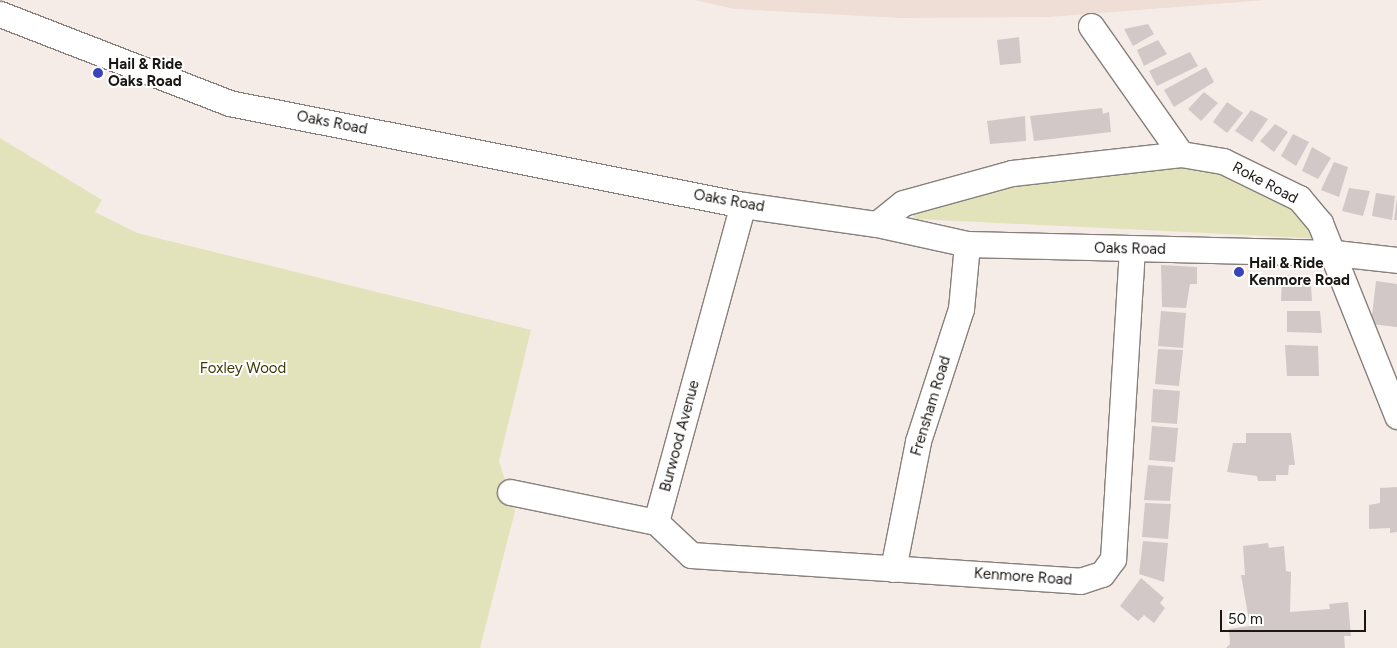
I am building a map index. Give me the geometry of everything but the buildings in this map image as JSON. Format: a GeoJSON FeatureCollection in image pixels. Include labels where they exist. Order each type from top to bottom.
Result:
{"type":"FeatureCollection","features":[{"type":"Feature","properties":{"kind":"street","name":"Oaks Road"},"geometry":{"type":"LineString","coordinates":[[0,14],[229,103],[743,205],[877,224],[967,244],[1335,253],[1397,260]]}},
{"type":"Feature","properties":{"kind":"street"},"geometry":{"type":"LineString","coordinates":[[1091,26],[1181,154]]}},
{"type":"Feature","properties":{"kind":"street","name":"Roke Road"},"geometry":{"type":"LineString","coordinates":[[877,224],[903,203],[1012,173],[1181,154],[1223,161],[1299,198],[1320,223],[1335,253],[1397,416]]}},
{"type":"Feature","properties":{"kind":"street","name":"Burwood Avenue"},"geometry":{"type":"LineString","coordinates":[[656,522],[743,205]]}},
{"type":"Feature","properties":{"kind":"street","name":"Frensham Road"},"geometry":{"type":"LineString","coordinates":[[893,569],[918,441],[961,309],[967,244]]}},
{"type":"Feature","properties":{"kind":"street","name":"Kenmore Road"},"geometry":{"type":"LineString","coordinates":[[656,522],[691,554],[1080,581],[1102,574],[1113,559],[1132,249]]}},
{"type":"Feature","properties":{"kind":"street"},"geometry":{"type":"LineString","coordinates":[[510,492],[656,522]]}},
{"type":"Feature","properties":{"kind":"shaded area"},"geometry":{"type":"Polygon","coordinates":[[[694,0],[1266,0],[1049,17],[900,18],[735,9],[694,0]]]}},
{"type":"Feature","properties":{"kind":"green space","name":"Foxley Wood"},"geometry":{"type":"Polygon","coordinates":[[[0,138],[102,200],[95,212],[137,233],[531,330],[499,461],[515,511],[480,648],[0,648],[0,138]]]}},
{"type":"Feature","properties":{"kind":"green space"},"geometry":{"type":"Polygon","coordinates":[[[1181,154],[1299,198],[1328,239],[916,219],[903,203],[1181,154]]]}},
{"type":"Feature","properties":{"kind":"place","name":"Hail & Ride Oaks Road"},"geometry":{"type":"Point","coordinates":[98,73]}},
{"type":"Feature","properties":{"kind":"place","name":"Hail & Ride Kenmore Road"},"geometry":{"type":"Point","coordinates":[1239,272]}}]}
